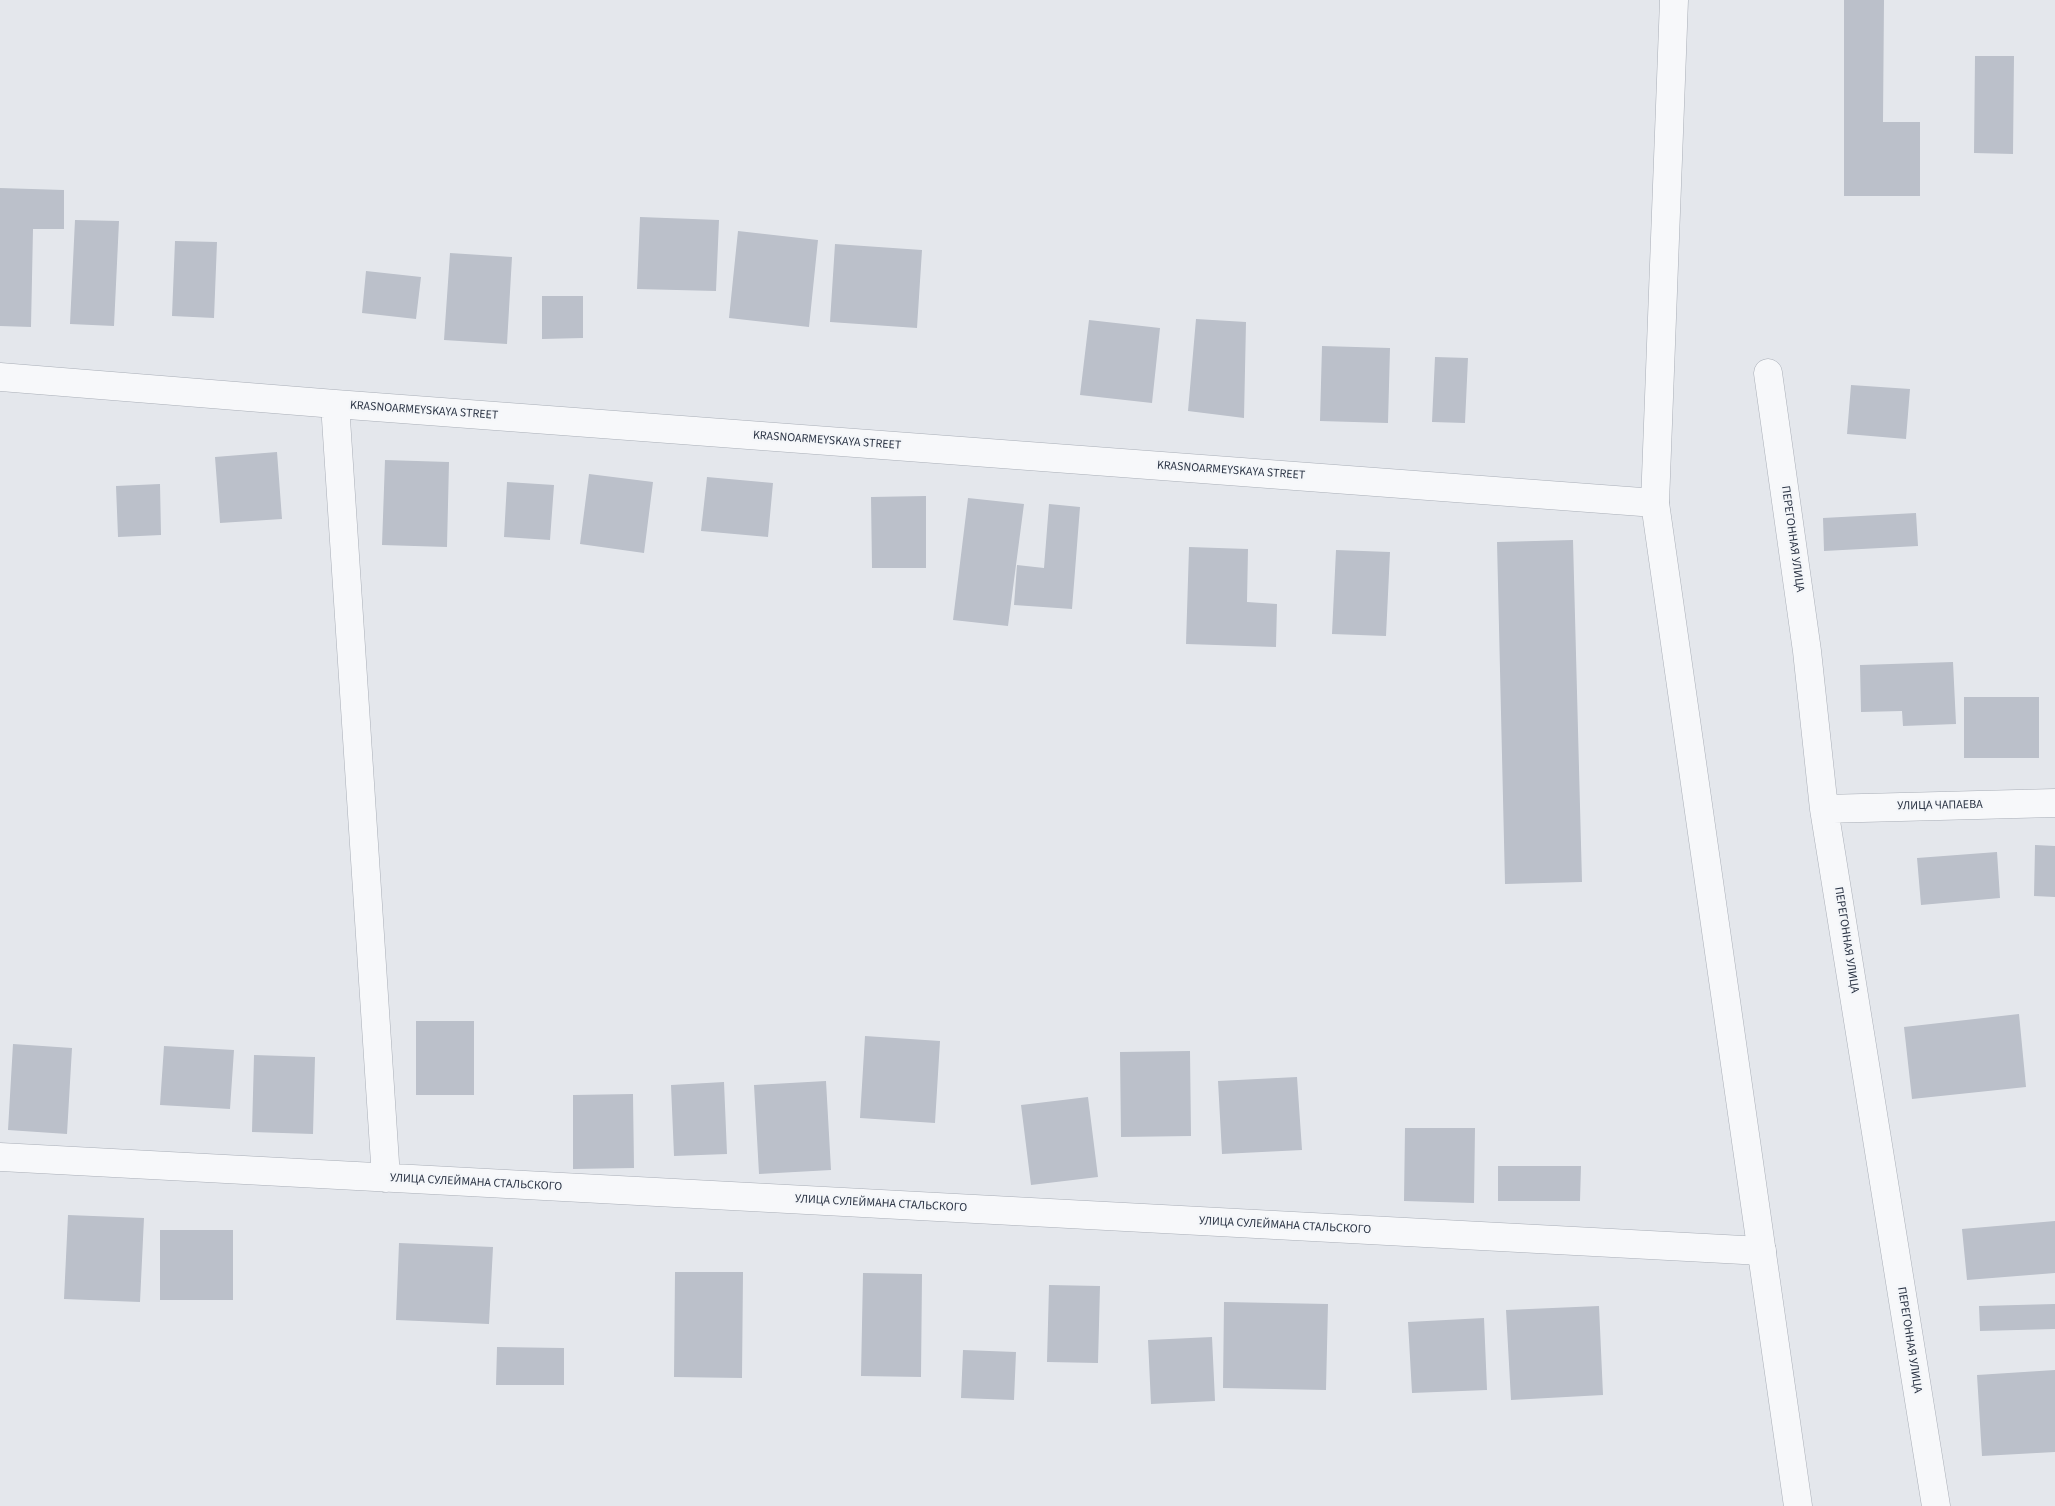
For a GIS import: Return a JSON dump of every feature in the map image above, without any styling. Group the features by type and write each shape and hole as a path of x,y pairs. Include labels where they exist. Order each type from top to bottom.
{"street":[{"path":"1674,0 1655,503 1798,1506"},
{"name":"ПЕРЕГОННАЯ УЛИЦА","path":"1768,373 1807,650 1824,809 1936,1506"},
{"name":"KRASNOARMEYSKAYA STREET","path":"0,377 1655,503"},
{"path":"335,404 386,1178"},
{"name":"УЛИЦА ЧАПАЕВА","path":"1824,809 2055,803"},
{"name":"УЛИЦА СУЛЕЙМАНА СТАЛЬСКОГО","path":"0,1157 1762,1251"}],"building":[{"path":"1844,0 1884,0 1883,122 1920,122 1920,196 1844,196"},
{"path":"1975,56 2014,56 2013,154 1974,153"},
{"path":"0,188 64,190 64,229 33,229 31,327 0,326"},
{"path":"640,217 719,220 716,291 637,289"},
{"path":"75,220 119,221 114,326 70,324"},
{"path":"738,231 818,240 809,327 729,318"},
{"path":"175,241 217,242 214,318 172,316"},
{"path":"835,244 922,250 917,328 830,322"},
{"path":"450,253 512,257 507,344 444,340"},
{"path":"366,271 421,277 416,319 362,313"},
{"path":"542,296 583,296 583,338 542,339"},
{"path":"1196,319 1246,322 1244,418 1188,411"},
{"path":"1089,320 1160,328 1152,403 1080,395"},
{"path":"1322,346 1390,348 1388,423 1320,421"},
{"path":"1435,357 1468,358 1465,423 1432,422"},
{"path":"1851,385 1910,389 1906,439 1847,434"},
{"path":"277,452 282,519 220,523 215,457"},
{"path":"385,460 449,462 447,547 382,545"},
{"path":"589,474 653,482 644,553 580,544"},
{"path":"707,477 773,483 768,537 701,531"},
{"path":"507,482 554,485 550,540 504,537"},
{"path":"160,484 161,535 118,537 116,486"},
{"path":"926,496 926,568 872,568 871,497"},
{"path":"968,498 1024,504 1008,626 953,620"},
{"path":"1049,504 1080,507 1072,609 1014,605 1017,565 1044,568"},
{"path":"1916,513 1918,546 1824,551 1823,518"},
{"path":"1573,540 1582,882 1505,884 1497,542"},
{"path":"1189,547 1248,549 1247,602 1277,604 1276,647 1186,644"},
{"path":"1336,550 1390,552 1386,636 1332,634"},
{"path":"1953,662 1956,724 1903,726 1902,711 1861,712 1860,665"},
{"path":"1964,697 2039,697 2039,758 1964,758"},
{"path":"2035,845 2055,846 2055,897 2034,896"},
{"path":"1997,852 2000,898 1921,905 1917,858"},
{"path":"2019,1014 2026,1087 1912,1099 1904,1027"},
{"path":"416,1021 474,1021 474,1095 416,1095"},
{"path":"865,1036 940,1041 935,1123 860,1118"},
{"path":"13,1044 72,1048 67,1134 8,1130"},
{"path":"164,1046 234,1050 230,1109 160,1105"},
{"path":"1190,1051 1191,1136 1121,1137 1120,1052"},
{"path":"254,1055 315,1057 313,1134 252,1132"},
{"path":"1297,1077 1302,1150 1222,1154 1218,1081"},
{"path":"826,1081 831,1170 759,1174 754,1085"},
{"path":"724,1082 727,1154 674,1156 671,1085"},
{"path":"633,1094 634,1168 573,1169 573,1095"},
{"path":"1088,1097 1098,1177 1031,1185 1021,1105"},
{"path":"1405,1128 1475,1128 1474,1203 1404,1201"},
{"path":"1498,1166 1581,1166 1580,1201 1498,1201"},
{"path":"68,1215 144,1218 140,1302 64,1299"},
{"path":"2055,1221 2055,1273 1967,1280 1962,1229"},
{"path":"160,1230 233,1230 233,1300 160,1300"},
{"path":"399,1243 493,1247 489,1324 396,1320"},
{"path":"675,1272 743,1272 742,1378 674,1377"},
{"path":"863,1273 922,1274 921,1377 861,1376"},
{"path":"1049,1285 1100,1286 1098,1363 1047,1362"},
{"path":"1224,1302 1328,1304 1326,1390 1223,1388"},
{"path":"2055,1304 2055,1329 1980,1331 1979,1306"},
{"path":"1599,1306 1603,1395 1511,1400 1506,1310"},
{"path":"1484,1318 1487,1390 1412,1393 1408,1322"},
{"path":"1212,1337 1215,1401 1151,1404 1148,1340"},
{"path":"497,1347 564,1348 564,1385 496,1385"},
{"path":"963,1350 1016,1352 1014,1400 961,1398"},
{"path":"2055,1370 2055,1452 1982,1456 1977,1375"}]}
